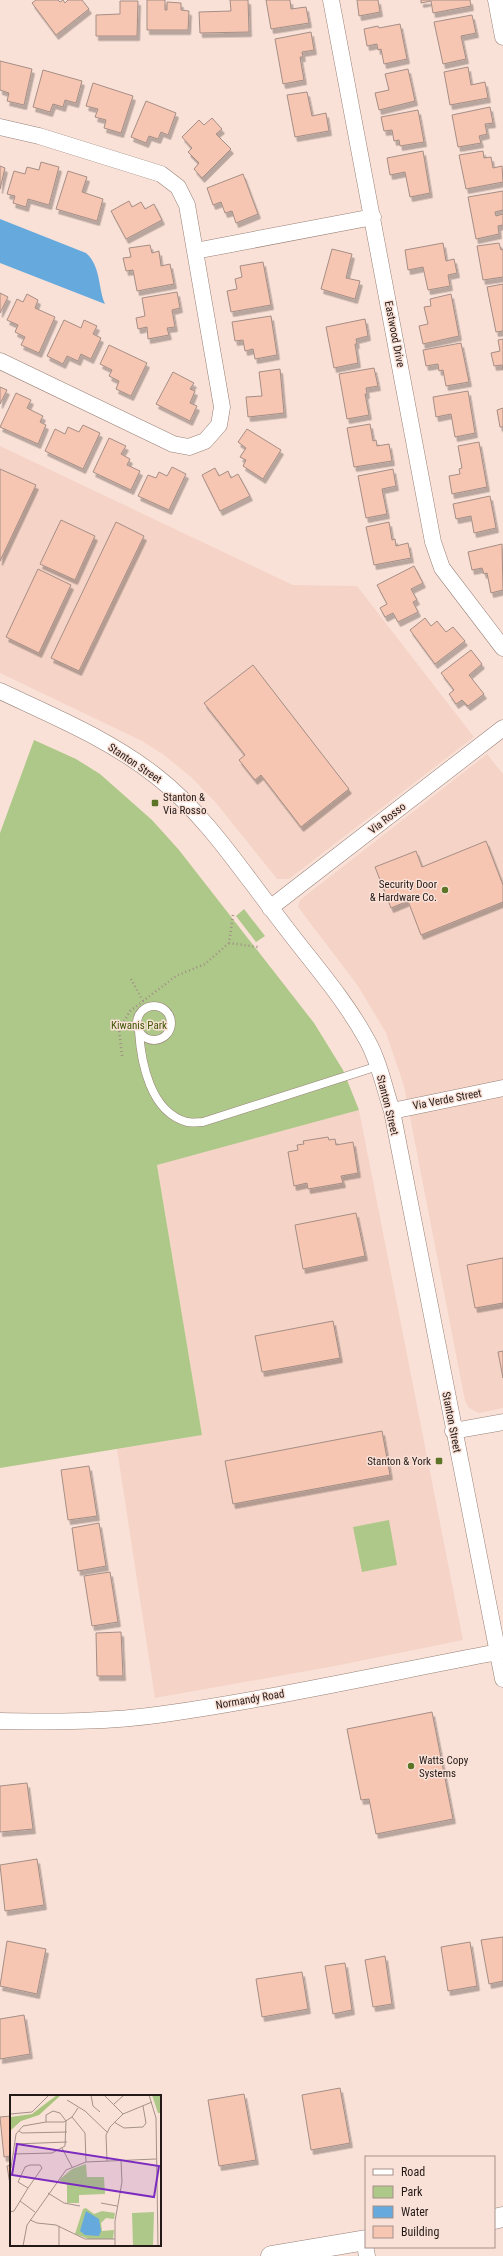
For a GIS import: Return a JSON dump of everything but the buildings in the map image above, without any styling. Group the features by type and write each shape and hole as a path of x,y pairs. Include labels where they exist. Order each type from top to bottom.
{"street":[{"name":"Eastwood Drive","path":"331,0 433,542 442,568 503,648"},
{"path":"496,0 503,37"},
{"path":"0,127 39,136 161,174 178,187 187,205 222,407 219,425 205,441 189,447 173,444 0,361"},
{"path":"195,251 373,217"},
{"name":"Stanton Street","path":"0,691 96,738 156,776 204,822 344,1005 367,1040 378,1066 392,1111 453,1431 503,1679"},
{"name":"Via Rosso","path":"270,908 503,728"},
{"name":"Via Verde Street","path":"392,1111 414,1104 503,1088"},
{"path":"453,1431 503,1422"},
{"name":"Normandy Road","path":"0,1721 102,1719 163,1714 279,1695 498,1652"},
{"path":"271,2256 365,2245"}],"lane":[{"path":"138,1031 147,1039 153,1040 164,1038 171,1028 170,1017 163,1008 158,1006 147,1007 139,1014 137,1026 141,1058 157,1099 173,1114 187,1122 203,1122 378,1066"}],"path":[{"path":"122,1056 119,1030 130,1011 176,976 205,964 229,943 233,915"},
{"path":"229,943 258,947"},
{"path":"131,979 143,1001"}],"shaded area":[{"path":"0,446 293,585 357,586 474,737 289,879 277,879 216,803 192,778 164,755 142,741 0,673"},
{"path":"487,754 503,774 503,1408 479,1413 469,1408 465,1401 404,1086 386,1033 358,986 298,907 300,900"},
{"path":"359,1110 463,1640 335,1666 155,1698 117,1449 202,1435 157,1164"}],"green space":[{"name":"Kiwanis Park","path":"34,740 76,759 100,774 152,820 179,850 314,1023 343,1070 359,1110 157,1165 202,1435 0,1468 0,833"},
{"path":"244,909 265,936 256,942 236,916"},
{"path":"389,1520 397,1565 362,1572 353,1527"}],"water":[{"path":"0,219 86,253 91,258 97,271 105,304 0,263"}],"place":[{"name":"Stanton & Via Rosso","path":"155,803"},
{"name":"Security Door & Hardware Co.","path":"445,890"},
{"name":"Stanton & York","path":"439,1461"},
{"name":"Watts Copy Systems","path":"411,1766"}]}
